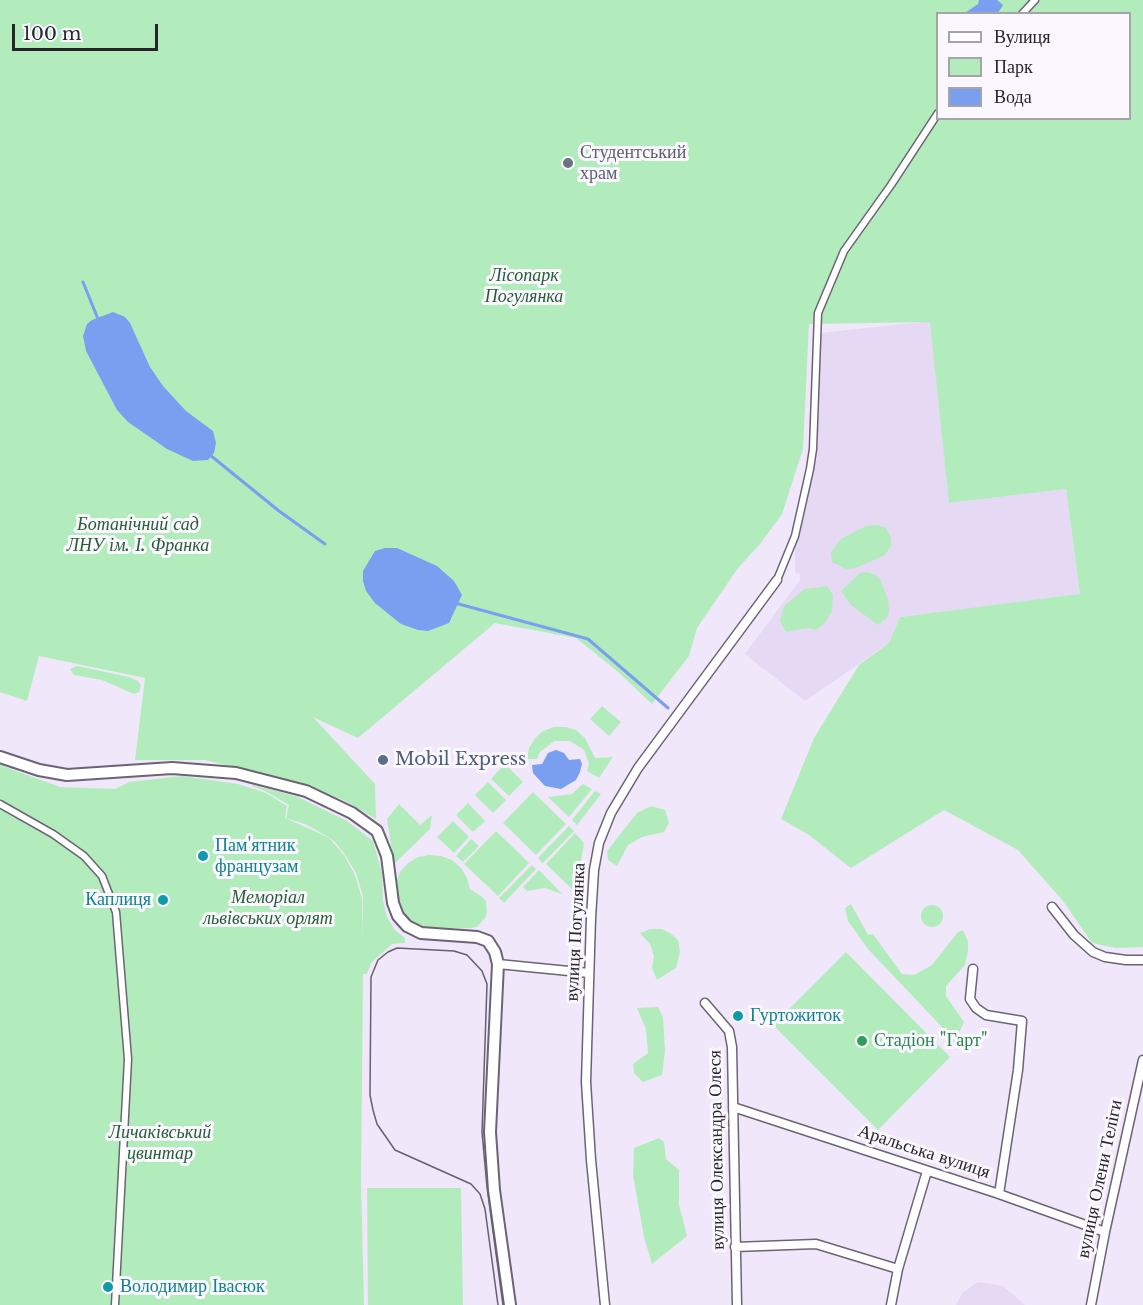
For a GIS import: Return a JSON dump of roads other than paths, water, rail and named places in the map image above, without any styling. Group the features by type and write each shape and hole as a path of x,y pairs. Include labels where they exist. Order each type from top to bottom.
{"street":[{"path":"1024,12 1035,0"},
{"path":"777,580 795,536 810,469 813,449 818,313 844,251 936,116"},
{"name":"вулиця Погулянка","path":"605,1305 586,1082 594,870 599,843 611,813 645,758 777,580"},
{"path":"0,757 39,770 67,774 172,768 236,773 306,791 352,813 372,825 377,831 382,838 387,856 393,903 398,916 407,926 421,933 477,937 488,941 495,952 498,964 490,1132 494,1190 510,1305"},
{"path":"0,804 53,834 84,856 102,876 116,912 128,1059 115,1305"},
{"path":"1052,908 1074,935 1093,952 1116,959 1143,960"},
{"path":"498,964 589,973"},
{"path":"973,969 970,999 976,1008 986,1015 1022,1022 1018,1070 999,1194"},
{"name":"вулиця Олександра Олеся","path":"705,1003 729,1030 732,1047 737,1305"},
{"name":"вулиця Олени Теліги","path":"1091,1305 1143,1059"},
{"name":"Аральська вулиця","path":"733,1107 999,1194 1105,1232"},
{"path":"891,1305 898,1269 927,1171"},
{"path":"735,1247 816,1244 898,1269"}],"water":[{"path":"979,0 997,0 1003,5 999,12 966,12 978,4"},
{"path":"113,312 125,317 130,323 150,367 163,386 186,411 213,431 216,443 214,453 208,460 193,461 167,449 128,422 117,410 86,351 83,336 87,324 92,320"},
{"path":"397,548 437,566 454,581 462,595 449,623 428,631 418,630 401,624 375,603 366,591 363,571 375,551"},
{"path":"556,750 564,753 569,760 580,759 582,764 576,780 561,789 545,786 533,773 532,765 542,764 548,753"}],"waterway":[{"path":"83,282 98,319"},
{"path":"210,455 279,511 325,544"},
{"path":"455,603 588,639 668,708"}],"tram line":[{"path":"498,1305 485,1209 480,1194 471,1184 395,1150 377,1124 373,1110 370,1095 371,977 378,960 397,948 454,951 467,955 482,971 487,984 482,1132 503,1305"}],"place":[{"name":"Студентський храм","path":"568,163"},
{"name":"Mobil Express","path":"383,760"},
{"name":"Пам'ятник французам","path":"203,856"},
{"name":"Каплиця","path":"163,900"},
{"name":"Гуртожиток","path":"738,1016"},
{"name":"Стадіон \"Гарт\"","path":"862,1041"},
{"name":"Володимир Івасюк","path":"108,1287"}],"park label":[{"name":"Лісопарк Погулянка","path":"524,286"},
{"name":"Ботанічний сад ЛНУ ім. І. Франка","path":"138,535"},
{"name":"Меморіал львівських орлят","path":"268,908"},
{"name":"Личаківський цвинтар","path":"160,1143"}]}
